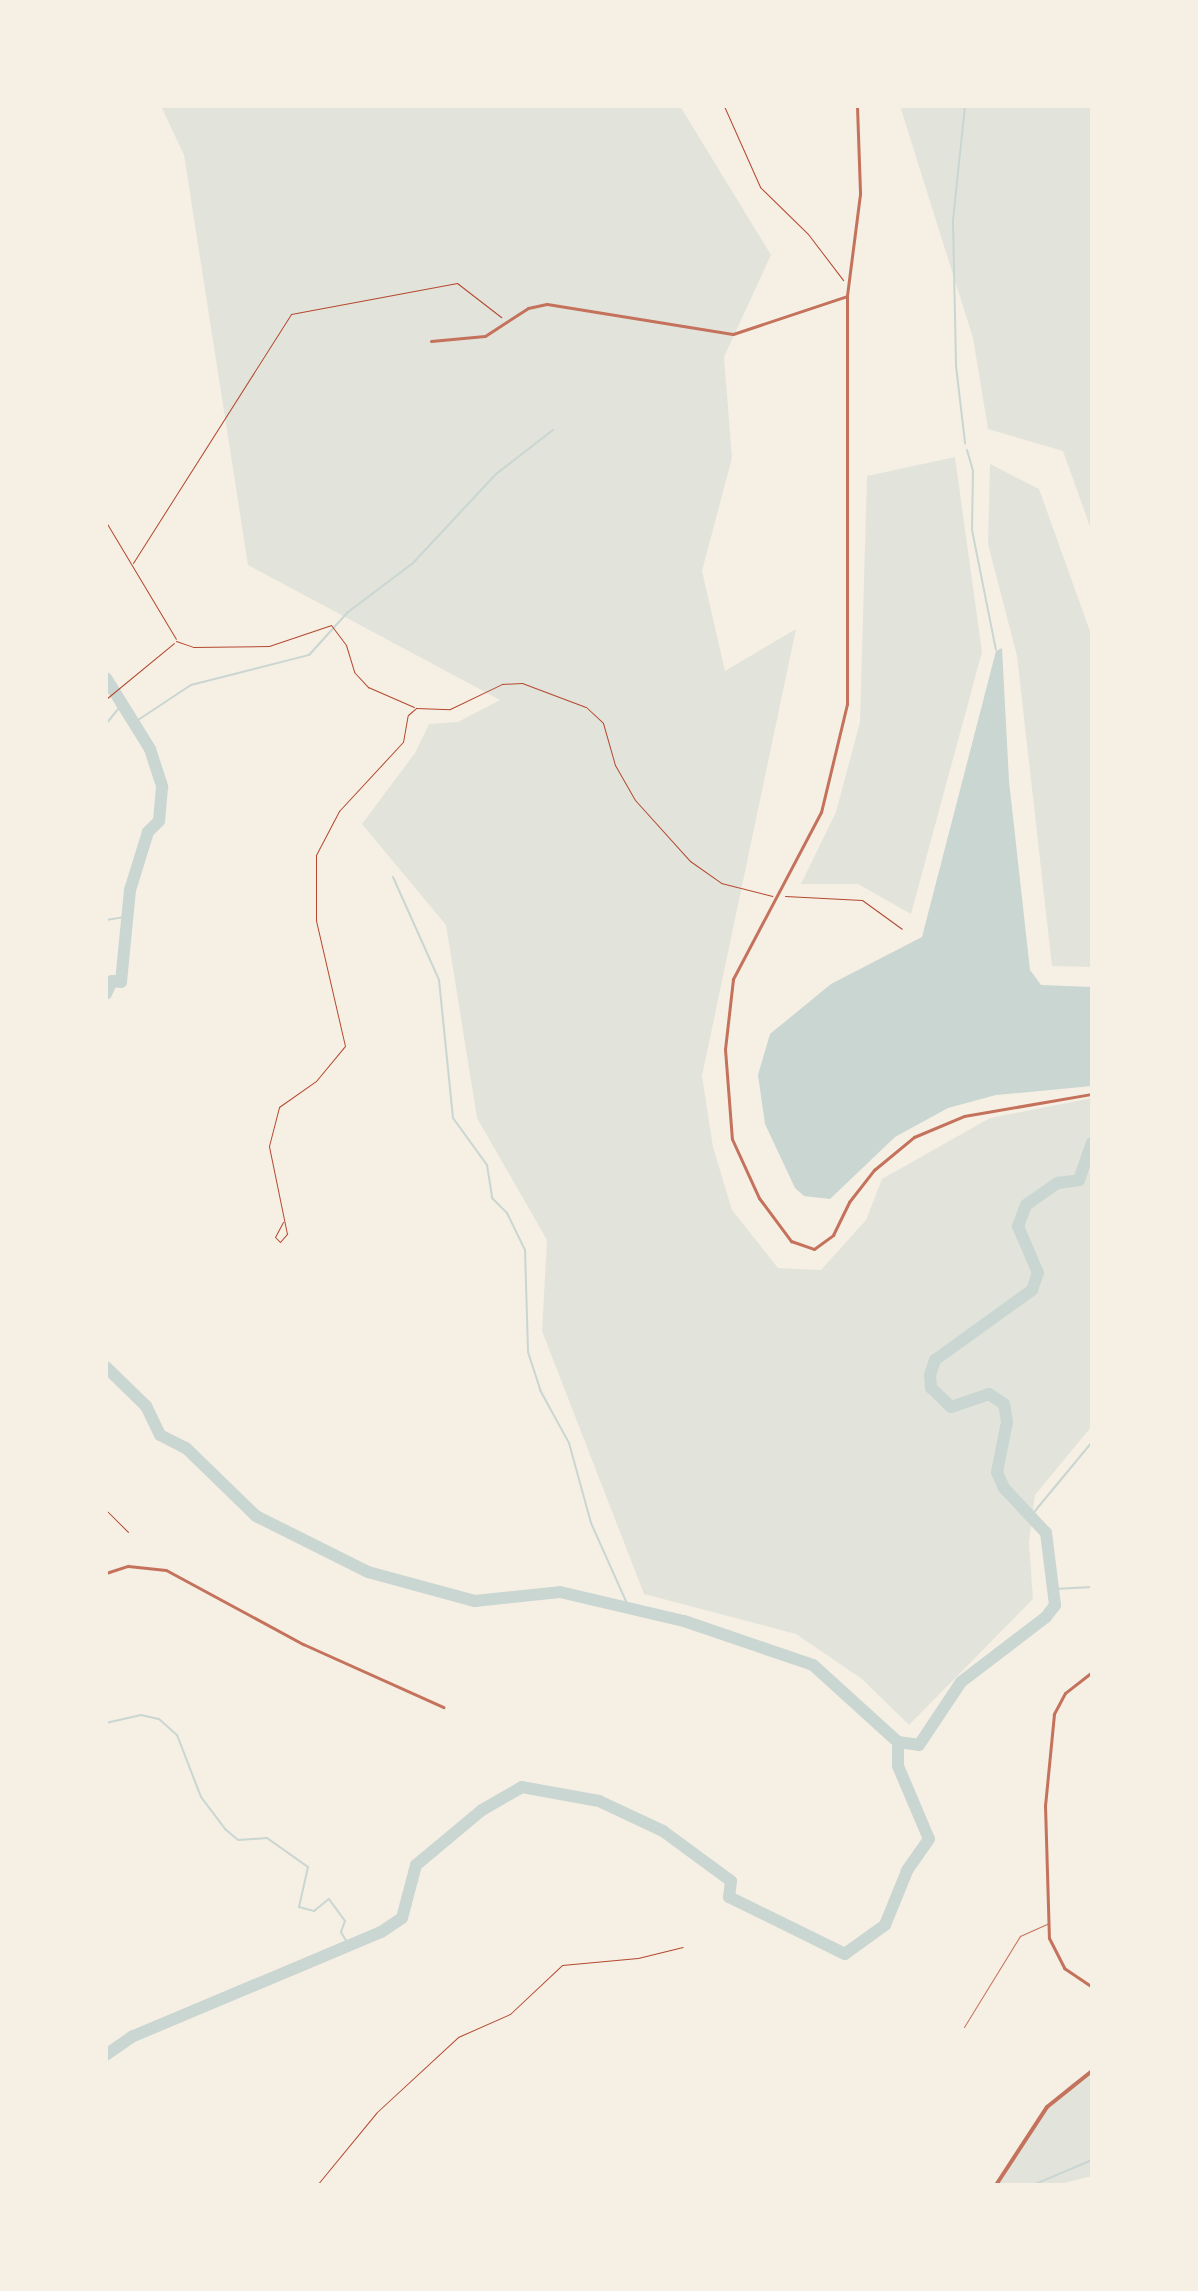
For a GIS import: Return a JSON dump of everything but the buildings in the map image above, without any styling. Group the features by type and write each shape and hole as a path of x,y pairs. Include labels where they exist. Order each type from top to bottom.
{"street":[{"path":"857,106 860,194 847,296 847,704 825,803 733,979 725,1049 727,1116 748,1181 799,1247 814,1249 827,1243 857,1189 914,1137 964,1116 1092,1094"},
{"path":"431,341 481,337 538,305 555,305 733,334 847,296"},
{"path":"106,1573 115,1568 166,1570 303,1644 443,1707"},
{"path":"1092,1672 1065,1693 1050,1727 1045,1773 1047,1924 1058,1960 1090,1986 1092,1979"},
{"path":"996,2185 1047,2107 1092,2071"}],"lane":[{"path":"964,2027 1020,1936 1047,1924"}],"path":[{"path":"724,106 760,187 808,234 824,262 848,284"},
{"path":"133,563 291,314 452,283 466,286 495,314 509,319"},
{"path":"106,522 133,563 176,641 193,647 269,646 331,625 345,641 354,672 368,687 416,708 450,709 502,684 522,683 586,707 603,723 615,765 635,800 690,861 721,883 777,897 862,900 902,929"},
{"path":"106,699 176,641"},
{"path":"283,1222 275,1237 280,1242 287,1237 269,1146 279,1107 316,1081 345,1046 316,920 313,869 328,826 403,742 408,715 416,708"},
{"path":"106,1510 128,1532"},
{"path":"317,2185 377,2112 458,2037 510,2014 562,1965 638,1958 683,1947"}],"shaded area":[{"path":"161,106 680,106 771,255 724,357 732,458 702,571 725,671 796,629 702,1076 713,1147 732,1210 778,1268 821,1270 866,1220 882,1179 990,1118 1092,1098 1092,1426 1035,1495 1029,1542 1033,1599 909,1725 862,1679 796,1634 644,1594 542,1331 547,1240 477,1118 446,925 362,824 415,753 429,724 458,722 500,700 248,565 184,155"},
{"path":"900,106 1092,106 1092,532 1063,451 988,429 973,338"},
{"path":"955,457 982,652 911,914 858,884 801,884 836,812 860,722 867,476"},
{"path":"990,464 1039,489 1092,637 1092,967 1052,966 1017,656 988,544"},
{"path":"1002,648 1009,781 1030,970 1041,985 1092,987 1092,1086 996,1095 948,1108 895,1137 830,1199 804,1196 795,1188 765,1124 758,1075 770,1034 831,984 922,937 996,651"},
{"path":"1092,2072 1092,2176 1056,2185 996,2185 1046,2109 1071,2084"}],"waterway":[{"path":"965,106 953,221 956,366 965,443"},
{"path":"135,722 191,685 309,655 348,612 413,563 496,474 553,430"},
{"path":"967,450 973,471 972,530 996,650"},
{"path":"106,678 150,749 162,787 159,821 148,832 130,890 121,982 112,981 106,994"},
{"path":"106,724 124,702"},
{"path":"393,877 439,980 453,1118 487,1165 492,1198 507,1213 525,1250 528,1352 540,1390 569,1443 591,1523 629,1608"},
{"path":"106,920 126,917"},
{"path":"898,1742 919,1745 961,1682 1046,1617 1055,1605 1046,1533 1004,1488 997,1472 1007,1422 1004,1404 989,1394 951,1407 931,1388 930,1375 935,1360 1032,1290 1038,1273 1018,1226 1026,1205 1058,1183 1079,1180 1092,1143"},
{"path":"106,1367 146,1406 160,1435 186,1448 256,1516 368,1572 475,1601 560,1592 684,1621 813,1665 898,1742 898,1766 929,1839 907,1871 885,1925 845,1954 729,1897 731,1881 663,1831 599,1801 522,1787 482,1810 416,1865 402,1918 381,1932 133,2036 106,2055"},
{"path":"1030,1517 1092,1442"},
{"path":"1055,1589 1092,1587"},
{"path":"106,1723 141,1715 159,1719 177,1735 201,1797 225,1829 238,1840 267,1838 308,1867 299,1907 314,1911 329,1899 345,1921 341,1932 348,1944"},
{"path":"1033,2185 1092,2160"}]}
